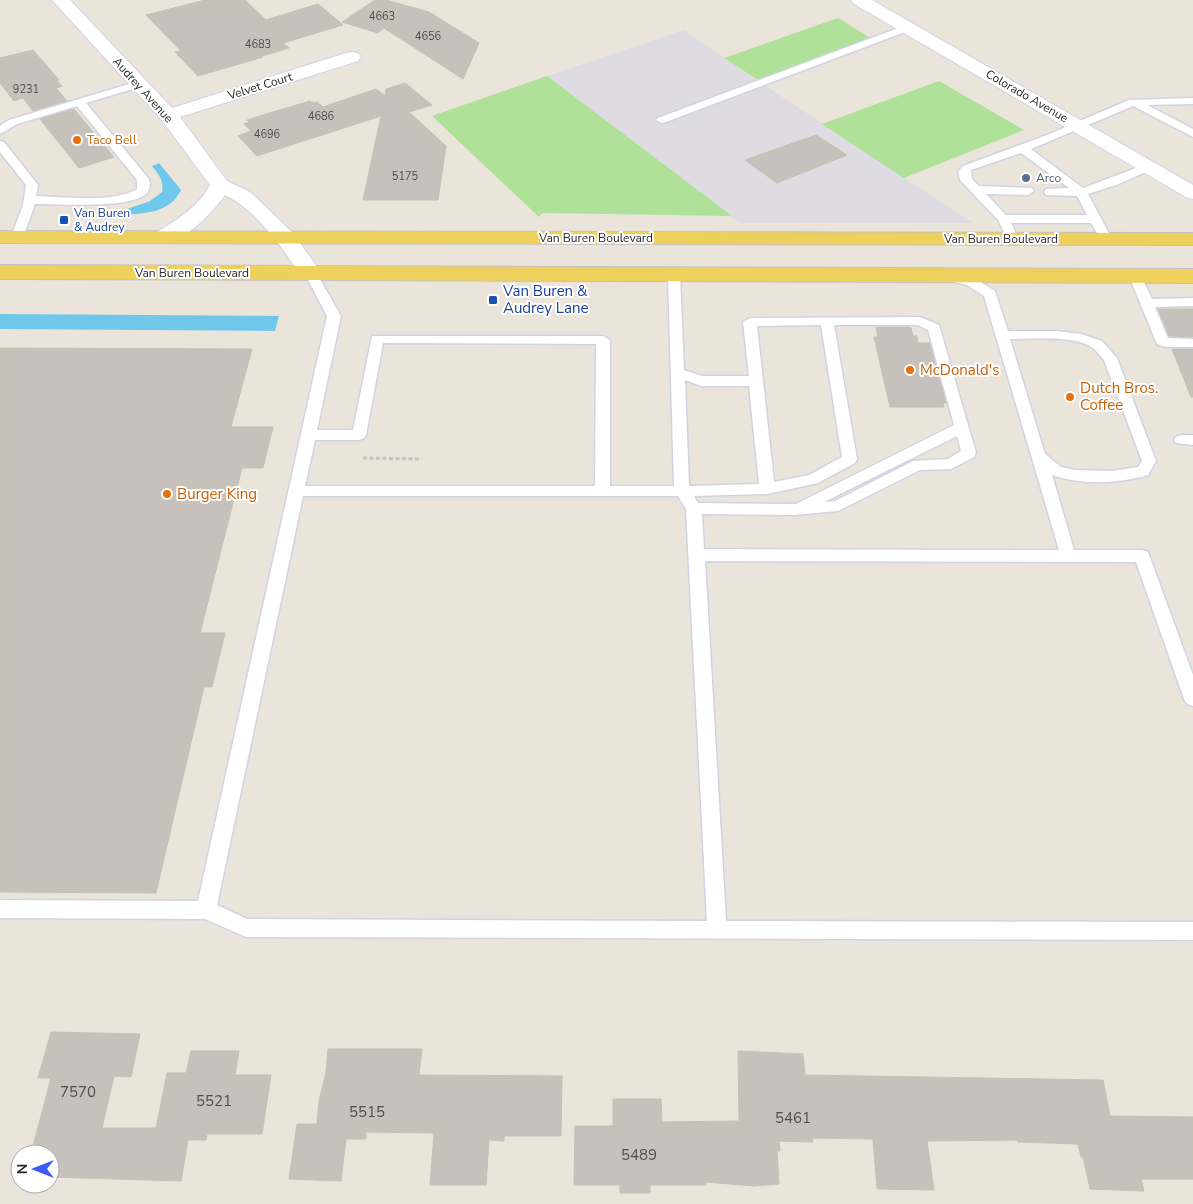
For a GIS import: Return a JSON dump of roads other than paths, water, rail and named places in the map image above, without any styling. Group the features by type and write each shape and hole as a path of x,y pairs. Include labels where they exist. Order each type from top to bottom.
{"main road":[{"name":"Van Buren Boulevard","path":"9,237 1193,239"},
{"path":"674,275 701,261 734,257 956,257 1018,239"},
{"name":"Van Buren Boulevard","path":"0,272 1193,276"}],"street":[{"name":"Audrey Avenue","path":"60,0 168,115 220,186"},
{"name":"Colorado Avenue","path":"860,0 1193,193"},
{"name":"Velvet Court","path":"168,115 352,57"},
{"path":"161,238 206,209 220,186 243,196 286,237 311,274"}],"lane":[{"path":"662,120 909,27"},
{"path":"0,131 13,122 139,84"},
{"path":"1018,239 1003,219 966,180 964,172 967,168 1024,149 1079,127 1133,102 1193,101"},
{"path":"31,200 115,200 129,198 142,191 144,186 143,180 79,102"},
{"path":"1133,102 1193,134"},
{"path":"0,144 32,185 31,200 9,237"},
{"path":"1024,149 1088,205 1106,239"},
{"path":"1003,219 1088,205 1115,181 1148,167"},
{"path":"976,190 1031,200 989,204"},
{"path":"1088,205 1054,200 1088,205"},
{"path":"206,910 334,316 311,274"},
{"path":"674,275 682,491 694,508 717,929"},
{"path":"945,276 971,282 990,294 1068,555"},
{"path":"990,294 994,287 1015,276"},
{"path":"1134,276 1162,341 1166,343 1193,343"},
{"path":"1147,303 1193,302"},
{"path":"296,491 682,491 767,489 814,479 850,459 827,321"},
{"path":"694,508 795,510 838,506 918,465 951,464 969,453 934,328 920,321 750,322 767,489"},
{"path":"1002,335 1057,335 1081,338 1097,344 1110,358 1149,461 1143,471 1128,476 1079,476 1056,471 1038,456"},
{"path":"308,435 360,435 376,339 603,340 602,491"},
{"path":"678,374 701,381 756,381"},
{"path":"795,510 963,427"},
{"path":"696,555 1142,556 1193,699"},
{"path":"0,909 206,910 246,928 1193,931"}],"water":[{"path":"159,163 181,190 176,198 171,203 156,210 123,215 127,209 150,201 162,192 162,181 152,166"},
{"path":"0,314 279,316 275,331 0,329"}],"place":[{"name":"Taco Bell","path":"77,140"},
{"name":"Arco","path":"1026,178"},
{"name":"Van Buren & Audrey","path":"64,220"},
{"name":"Van Buren & Audrey Lane","path":"493,300"},
{"name":"McDonald's","path":"910,370"},
{"name":"Dutch Bros. Coffee","path":"1070,397"},
{"name":"Burger King","path":"167,494"}]}
